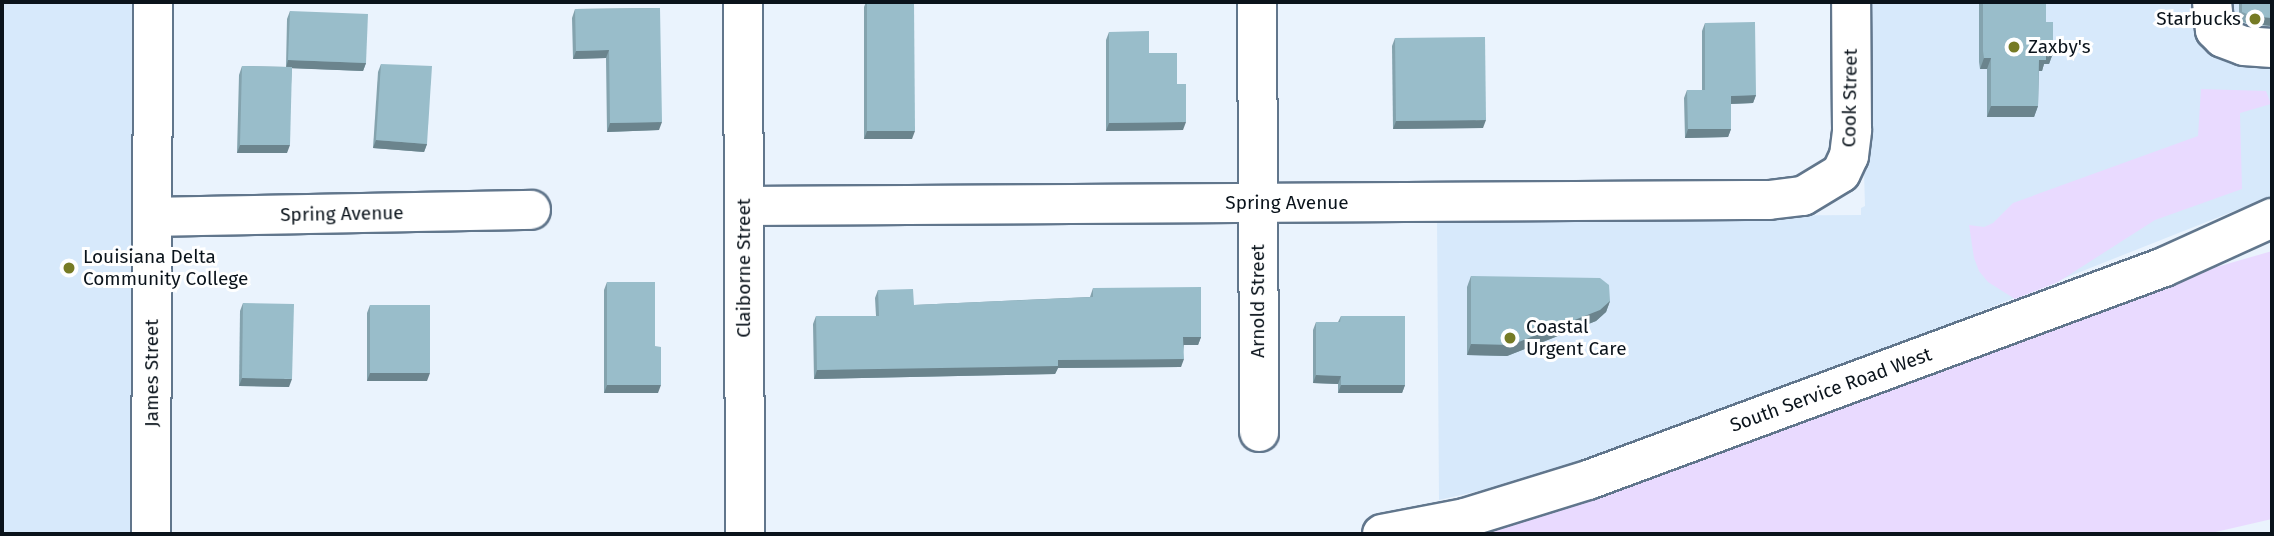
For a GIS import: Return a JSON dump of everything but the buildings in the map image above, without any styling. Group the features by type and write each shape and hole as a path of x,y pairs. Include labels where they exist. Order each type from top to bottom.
{"street":[{"name":"James Street","path":"151,534 153,2"},
{"name":"Claiborne Street","path":"743,2 745,534"},
{"name":"Arnold Street","path":"1257,2 1259,432"},
{"name":"Cook Street","path":"1826,185 1841,173 1849,156 1852,130 1850,2"},
{"path":"2212,2 2216,30 2223,38 2244,46 2272,48"},
{"name":"Spring Avenue","path":"744,206 1769,200 1803,196 1826,185"},
{"name":"Spring Avenue","path":"153,217 531,210"},
{"name":"South Service Road West","path":"1381,534 1465,518 1588,480 2164,267 2272,218"}],"shaded area":[{"name":"Louisiana Delta Community College","path":"2,2 137,2 137,534 2,534"},
{"path":"1859,2 2272,2 2272,196 1709,419 1549,475 1439,500 1437,217 1861,215 1861,208 1865,206"},
{"path":"2201,89 2266,91 2271,104 2240,113 2242,189 2155,220 2058,282 2015,299 1988,282 1979,271 1974,258 1969,225 1984,227 1993,223 2013,203 2198,136"},
{"path":"2272,251 2272,519 2207,534 1469,534 1649,478 2099,301"}],"place":[{"name":"Starbucks","path":"2255,19"},
{"name":"Zaxby's","path":"2014,47"},
{"name":"Louisiana Delta Community College","path":"69,268"},
{"name":"Coastal Urgent Care","path":"1510,338"}]}
